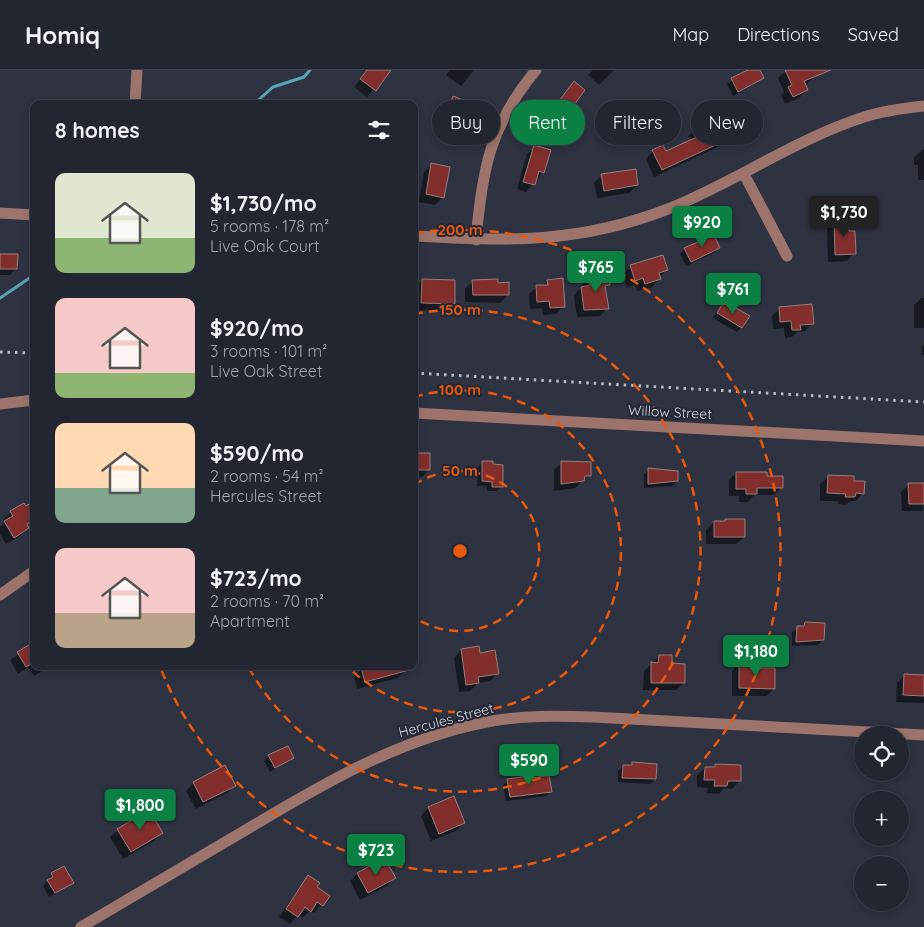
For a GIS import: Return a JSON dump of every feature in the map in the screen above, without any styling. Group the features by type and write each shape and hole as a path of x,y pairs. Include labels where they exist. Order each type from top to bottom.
{"street":[{"path":"135,100 138,70"},
{"path":"476,240 480,194 487,158 505,113 536,70"},
{"path":"418,236 476,240 533,240 577,236 618,226 668,208 744,174 813,138 865,117 924,106"},
{"path":"744,174 787,256"},
{"path":"0,213 30,215"},
{"path":"0,404 30,400"},
{"name":"Willow Street","path":"418,413 924,441"},
{"path":"0,595 30,574"},
{"name":"Hercules Street","path":"81,927 312,790 361,764 414,742 488,722 542,716 593,717 924,735"}],"building":[{"path":"367,70 391,70 376,91 360,79"},
{"path":"748,70 760,70 764,78 738,92 731,78"},
{"path":"785,70 831,70 804,81 808,90 793,97 788,87 792,85"},
{"path":"574,81 585,90 578,100 560,100"},
{"path":"453,96 463,100 451,100"},
{"path":"691,140 691,145 716,145 662,170 652,150 663,145 666,151"},
{"path":"534,145 551,150 544,173 539,171 535,185 523,182"},
{"path":"431,163 450,167 444,198 426,194"},
{"path":"636,169 638,185 604,191 601,174"},
{"path":"848,218 849,231 855,231 856,254 835,255 834,219"},
{"path":"714,235 720,248 691,262 684,248"},
{"path":"0,254 18,254 17,269 0,269"},
{"path":"663,255 668,270 659,273 661,279 645,284 643,278 635,281 630,265"},
{"path":"608,272 610,285 605,286 609,309 584,310 581,287 590,285 588,276"},
{"path":"563,278 565,307 550,308 549,301 537,302 536,285 548,285 547,280"},
{"path":"422,279 455,280 455,304 421,303"},
{"path":"498,279 498,283 509,282 509,295 473,295 472,280"},
{"path":"724,301 750,316 742,328 717,313"},
{"path":"812,304 814,324 800,325 801,330 792,330 791,321 780,322 779,307"},
{"path":"418,453 430,453 430,470 418,470"},
{"path":"482,461 493,461 493,464 503,465 503,487 492,487 492,482 482,481"},
{"path":"561,461 591,462 591,476 585,476 584,481 561,484"},
{"path":"648,468 678,471 678,481 648,484"},
{"path":"736,472 767,472 767,476 783,476 783,488 757,488 757,494 746,494 746,489 736,489"},
{"path":"828,475 854,476 854,481 865,481 864,494 856,493 855,497 845,497 846,494 827,493"},
{"path":"908,483 924,483 924,504 909,504"},
{"path":"24,503 26,506 30,504 30,522 27,524 29,528 14,538 4,521 13,516 10,511"},
{"path":"725,519 745,519 745,537 714,537 714,521 725,521"},
{"path":"805,622 825,623 824,640 796,642 797,626 804,626"},
{"path":"30,644 30,664 26,667 17,652"},
{"path":"479,646 480,653 495,650 499,674 478,677 479,683 466,685 461,649"},
{"path":"659,655 672,655 672,663 685,664 685,683 651,683 651,662 658,663"},
{"path":"739,662 753,663 753,668 775,668 775,689 739,688"},
{"path":"362,670 409,670 365,682"},
{"path":"904,674 924,675 924,696 903,695"},
{"path":"288,746 294,758 275,768 268,755"},
{"path":"632,762 657,764 656,779 622,778 623,765 632,765"},
{"path":"715,764 741,765 741,781 728,781 727,786 714,786 715,780 704,780 705,767 715,767"},
{"path":"225,765 236,786 203,802 193,782"},
{"path":"549,775 552,792 510,797 507,779 528,776 528,779"},
{"path":"454,796 465,823 439,834 428,807"},
{"path":"149,810 163,833 131,852 117,829"},
{"path":"384,858 396,878 368,893 357,873"},
{"path":"64,866 74,883 55,893 47,880 53,877 51,873"},
{"path":"308,875 320,883 317,887 330,896 323,906 317,902 311,912 305,907 298,917 286,909"}],"waterway":[{"path":"258,100 273,87 304,77 310,70"},
{"path":"0,298 30,278"}],"railway":[{"path":"0,352 30,353"},
{"path":"418,373 924,402"}]}
